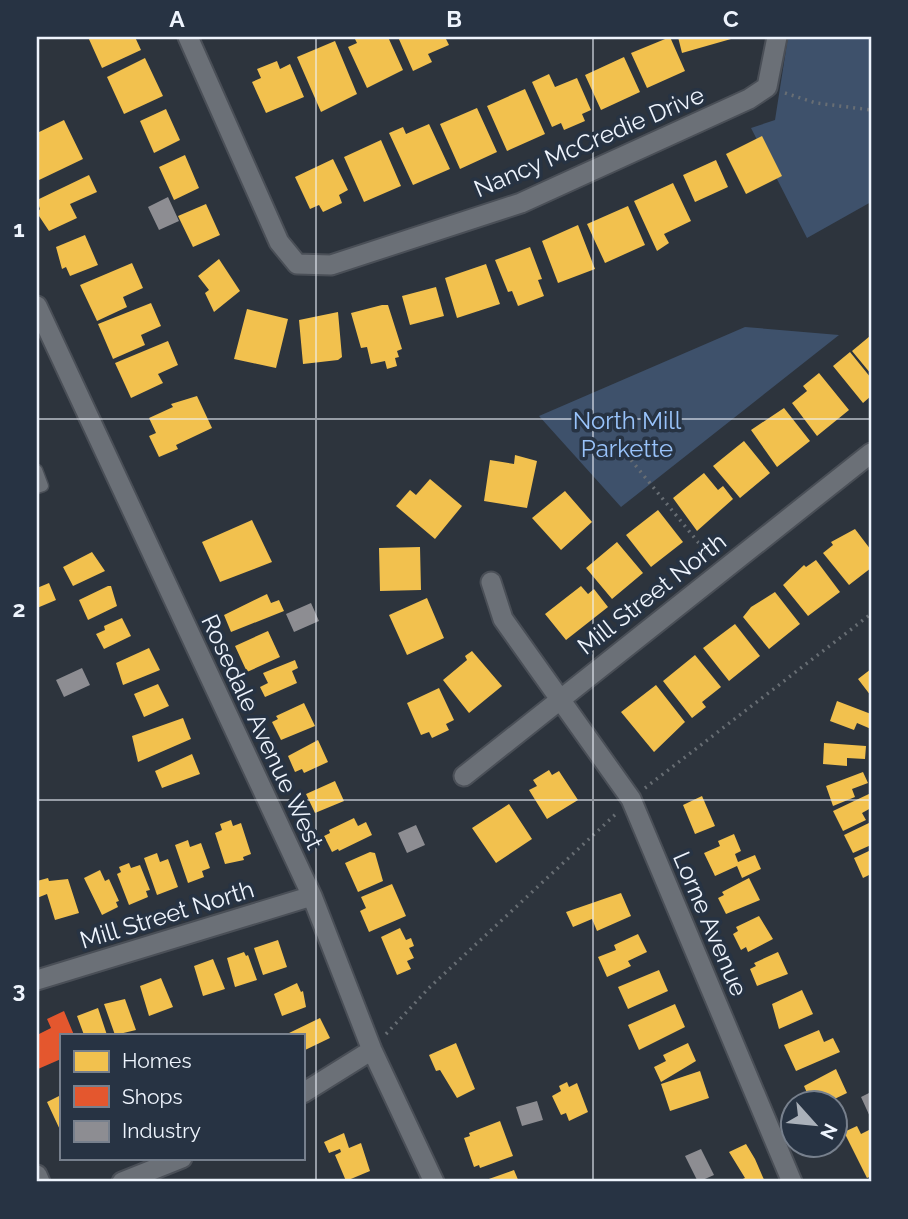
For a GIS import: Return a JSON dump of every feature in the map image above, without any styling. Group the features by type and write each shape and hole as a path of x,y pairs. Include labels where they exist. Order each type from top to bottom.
{"street":[{"path":"766,87 777,37"},
{"name":"Nancy McCredie Drive","path":"195,38 279,242 297,264 331,265 521,203 749,99 766,87"},
{"name":"Rosedale Avenue West","path":"37,306 312,896 372,1050 434,1182"},
{"name":"Mill Street North","path":"464,776 871,453"},
{"name":"Lorne Avenue","path":"491,582 503,619 631,799 792,1182"},
{"name":"Mill Street North","path":"37,980 312,896"},
{"path":"304,1092 372,1050"},
{"path":"122,1182 177,1160"},
{"path":"37,1175 40,1182"}],"lane":[{"path":"37,470 43,486 37,488"}],"path":[{"path":"766,87 816,103 871,110"},
{"path":"631,460 721,570"},
{"path":"640,792 871,614"},
{"path":"372,1050 430,987 619,810"}],"green space":[{"path":"788,37 871,37 871,202 807,238 751,128 775,120"},
{"name":"North Mill Parkette","path":"745,327 839,335 621,507 539,416"}],"building: Homes":[{"path":"88,37 135,37 141,50 102,68"},
{"path":"354,37 388,37 403,70 367,88 348,47 357,43"},
{"path":"398,37 445,37 449,45 428,54 432,62 413,71"},
{"path":"670,37 685,71 647,88 631,53"},
{"path":"678,37 730,37 731,39 682,53"},
{"path":"335,41 357,94 321,112 297,57"},
{"path":"624,57 640,92 601,110 585,75"},
{"path":"145,58 163,96 124,114 107,77"},
{"path":"277,61 280,69 290,64 304,97 266,113 252,82 261,78 257,69"},
{"path":"549,74 555,87 577,78 591,110 582,114 585,121 564,130 561,123 552,127 532,82"},
{"path":"525,89 545,134 507,151 487,106"},
{"path":"477,108 497,152 460,169 440,124"},
{"path":"166,109 180,140 154,153 140,121"},
{"path":"64,120 83,159 37,181 37,133"},
{"path":"429,124 450,169 413,185 389,133 403,127 406,134"},
{"path":"762,136 782,176 746,194 726,154"},
{"path":"381,140 401,186 364,202 344,157"},
{"path":"185,155 199,188 174,200 159,167"},
{"path":"333,159 348,190 339,195 342,203 323,212 319,205 310,209 295,177"},
{"path":"716,160 728,187 695,202 683,175"},
{"path":"89,175 97,192 70,204 77,218 49,231 37,213 40,209 37,200"},
{"path":"673,183 691,221 664,234 669,243 657,251 634,201"},
{"path":"206,204 220,235 193,247 178,216"},
{"path":"628,206 645,245 605,263 587,224"},
{"path":"578,225 595,269 558,283 542,241"},
{"path":"85,235 98,265 70,276 66,267 62,269 56,247"},
{"path":"530,247 542,279 538,280 544,296 518,306 512,291 508,292 495,260"},
{"path":"219,259 240,291 214,312 205,293 209,290 198,276"},
{"path":"132,263 143,288 123,297 127,307 97,321 80,285"},
{"path":"486,264 500,304 457,318 445,278"},
{"path":"436,287 444,316 410,325 402,296"},
{"path":"151,303 161,326 141,335 145,345 113,359 98,324"},
{"path":"388,305 402,349 397,351 397,366 387,369 385,361 371,364 367,347 361,348 351,313"},
{"path":"247,309 288,319 276,368 234,359"},
{"path":"338,312 342,357 338,360 303,364 299,320"},
{"path":"870,336 871,338 871,374 852,351"},
{"path":"168,341 178,365 158,374 163,383 131,398 115,363"},
{"path":"850,352 871,378 871,396 863,403 833,366"},
{"path":"819,373 849,410 817,436 792,403 807,391 803,386"},
{"path":"197,396 212,428 176,445 178,449 159,457 149,436 156,433 149,418 173,407 171,404"},
{"path":"784,408 810,441 777,467 751,430"},
{"path":"744,441 770,473 740,498 713,466"},
{"path":"515,455 537,461 527,508 484,501 490,460 514,464"},
{"path":"704,473 718,490 723,486 733,499 697,531 673,498"},
{"path":"430,479 462,506 435,539 396,506 410,490 416,495"},
{"path":"565,491 592,522 561,550 532,518"},
{"path":"658,510 683,542 651,567 626,535"},
{"path":"252,520 272,562 220,582 202,542"},
{"path":"855,529 871,550 871,568 849,585 823,553 833,545 831,542"},
{"path":"617,542 643,573 612,599 586,568"},
{"path":"420,547 421,590 380,591 379,548"},
{"path":"92,552 105,571 73,586 63,567"},
{"path":"816,560 840,592 808,616 783,585 804,565 806,567"},
{"path":"49,583 56,600 37,608 37,588"},
{"path":"111,586 117,606 88,620 79,600"},
{"path":"581,586 588,594 594,589 608,607 566,640 545,614"},
{"path":"775,592 800,624 769,649 743,617 751,607"},
{"path":"267,594 271,603 279,600 284,611 231,632 224,615"},
{"path":"427,598 444,638 407,655 389,615"},
{"path":"122,618 131,636 104,649 96,634 105,630 104,626"},
{"path":"735,624 760,656 729,681 703,648"},
{"path":"268,631 280,657 247,672 235,646"},
{"path":"149,648 160,670 123,685 116,663"},
{"path":"472,651 502,686 469,713 443,680 467,660 465,656"},
{"path":"695,655 721,687 702,702 706,707 692,718 663,681"},
{"path":"295,660 298,668 292,671 297,683 265,697 260,687 268,683 263,673"},
{"path":"871,669 871,696 858,679"},
{"path":"158,684 169,706 144,717 134,694"},
{"path":"656,685 685,722 654,752 621,712"},
{"path":"439,688 454,720 446,724 449,730 432,738 429,732 421,735 407,703"},
{"path":"837,701 871,714 871,729 857,723 854,730 830,721"},
{"path":"304,703 315,726 281,740 272,722 278,719 276,716"},
{"path":"183,718 191,739 138,762 132,736"},
{"path":"318,740 328,762 304,773 302,769 295,772 288,756"},
{"path":"824,743 866,746 865,759 847,758 847,766 823,764"},
{"path":"192,754 200,774 162,788 155,771"},
{"path":"549,770 552,775 559,771 578,800 547,819 529,790 537,786 533,780"},
{"path":"863,772 868,783 852,789 855,797 833,806 826,786"},
{"path":"335,781 344,801 315,813 306,794"},
{"path":"871,793 871,808 862,813 866,820 843,831 833,811"},
{"path":"702,796 715,826 695,834 683,805"},
{"path":"509,804 532,839 496,863 472,828"},
{"path":"354,818 358,826 366,822 372,835 332,852 324,836 330,833 329,830"},
{"path":"231,820 233,826 241,823 251,854 243,857 244,860 225,864 215,833 222,830 220,824"},
{"path":"871,822 871,845 853,853 844,835"},
{"path":"734,834 741,851 735,854 738,862 755,855 761,869 742,878 737,866 715,876 704,853 720,846 718,841"},
{"path":"188,840 190,847 201,843 210,868 202,871 204,877 188,883 175,845"},
{"path":"871,850 871,874 863,878 854,858"},
{"path":"370,852 375,853 383,881 358,892 345,863"},
{"path":"157,853 160,862 168,859 178,887 157,895 144,858"},
{"path":"129,863 131,868 140,865 150,890 146,891 148,897 129,905 117,874 121,872 119,867"},
{"path":"100,870 105,881 109,879 119,901 116,902 118,907 102,915 84,878"},
{"path":"48,878 49,881 68,879 79,913 55,920 47,894 37,898 37,881"},
{"path":"749,878 760,900 726,914 718,898 724,895 722,892"},
{"path":"392,884 406,916 369,932 360,911 366,908 361,897"},
{"path":"621,893 631,916 597,931 592,919 573,927 566,912"},
{"path":"759,916 773,939 748,952 746,947 741,950 733,934 738,931 736,927"},
{"path":"400,928 406,940 411,938 414,946 409,948 414,958 407,961 411,969 397,975 381,937"},
{"path":"638,934 647,952 628,961 631,966 607,977 598,957 616,950 614,945"},
{"path":"278,940 287,967 263,975 254,948"},
{"path":"244,952 248,955 257,980 235,987 227,958"},
{"path":"778,952 788,974 757,986 750,969 756,966 754,963"},
{"path":"213,959 225,989 203,996 194,966"},
{"path":"659,970 668,991 628,1009 618,987"},
{"path":"161,978 173,1007 149,1016 140,986"},
{"path":"297,983 301,992 303,991 306,1007 282,1016 274,994"},
{"path":"802,990 813,1014 779,1029 772,1004"},
{"path":"125,999 136,1030 115,1034 104,1004"},
{"path":"675,1004 685,1027 639,1050 628,1025"},
{"path":"98,1008 107,1034 84,1034 77,1016"},
{"path":"320,1018 330,1038 304,1051 304,1034 289,1033"},
{"path":"819,1030 824,1042 833,1038 840,1052 796,1071 784,1045"},
{"path":"456,1043 475,1089 457,1098 440,1070 436,1071 429,1055"},
{"path":"688,1043 696,1061 661,1082 654,1067 666,1061 663,1055"},
{"path":"836,1069 846,1090 806,1090 804,1086"},
{"path":"700,1071 709,1098 670,1111 661,1084"},
{"path":"567,1082 569,1087 577,1083 588,1112 569,1121 566,1113 561,1115 552,1096 561,1091 559,1086"},
{"path":"60,1096 60,1130 47,1102"},
{"path":"500,1121 513,1156 480,1168 479,1165 474,1167 464,1138 470,1136 469,1133"},
{"path":"857,1126 861,1134 869,1130 871,1135 871,1176 867,1178 848,1140 848,1130"},
{"path":"344,1133 349,1148 361,1143 370,1171 346,1181 335,1155 341,1152 340,1149 329,1153 324,1142"},
{"path":"746,1144 765,1182 736,1182 745,1178 729,1152"},
{"path":"514,1170 519,1182 486,1180"}],"building: Shops":[{"path":"64,1011 74,1034 60,1034 60,1059 38,1069 37,1035 51,1028 47,1019"}],"building: Industry":[{"path":"168,197 179,221 159,230 148,207"},
{"path":"311,603 319,621 294,632 286,614"},
{"path":"82,668 90,685 64,697 56,680"},
{"path":"416,825 425,845 407,853 398,833"},
{"path":"871,1092 871,1119 861,1097"},
{"path":"537,1101 543,1120 522,1126 516,1107"},
{"path":"701,1149 714,1175 698,1182 685,1156"}]}
